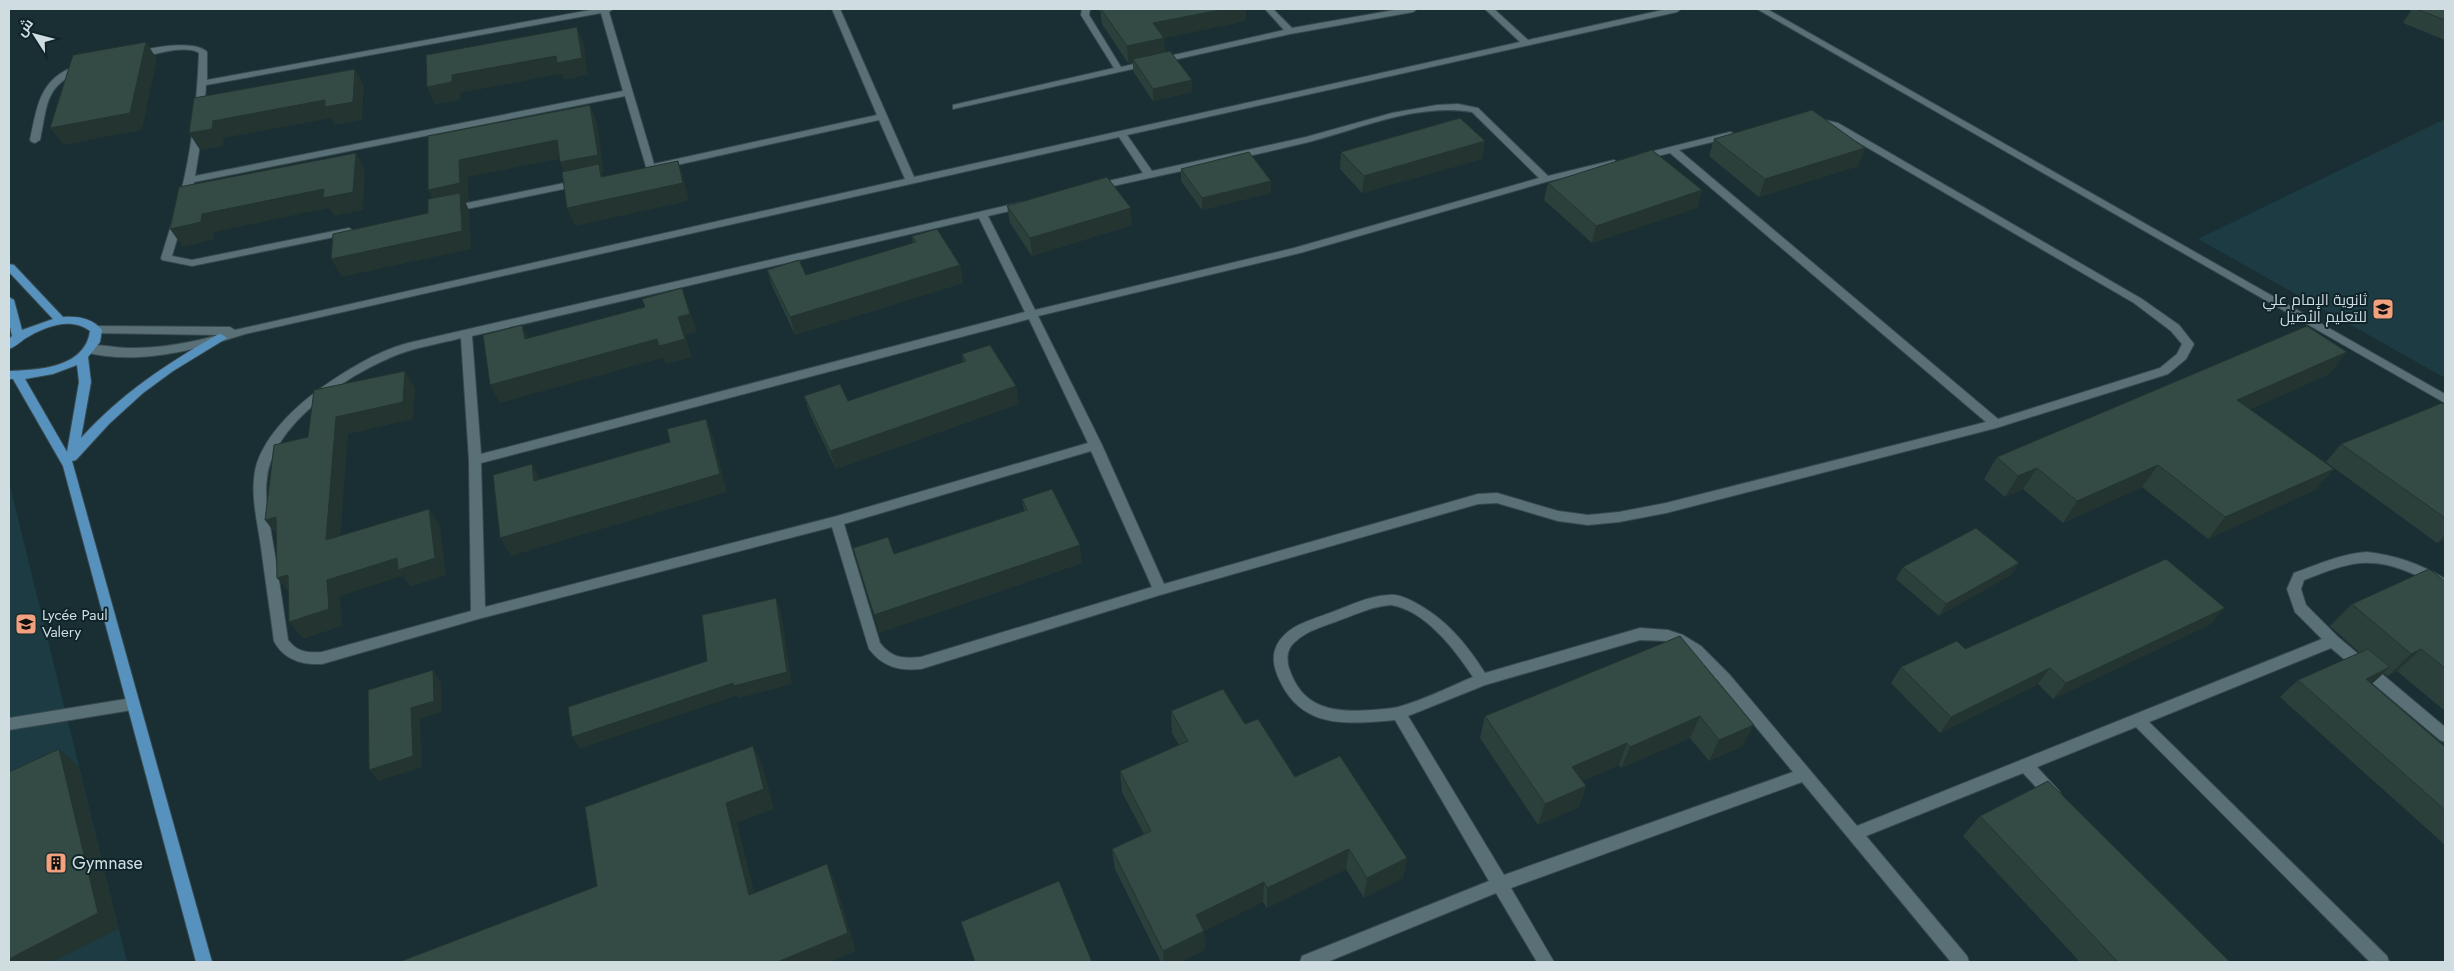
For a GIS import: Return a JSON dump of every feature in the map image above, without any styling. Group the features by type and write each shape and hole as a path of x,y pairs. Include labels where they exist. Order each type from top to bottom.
{"main road":[{"path":"9,269 62,321"},
{"path":"9,300 12,342 39,327 62,321 84,321 96,330 95,342 85,353 64,366 43,374 13,375"},
{"path":"71,461 98,428 139,390 163,372 221,338"},
{"path":"71,461 85,382 85,353"},
{"path":"13,375 71,461 132,704 204,962"}],"street":[{"path":"203,83 606,9 645,169 883,116"},
{"path":"836,9 910,180"},
{"path":"1086,9 1085,15 1119,70"},
{"path":"1268,9 1290,32"},
{"path":"956,107 1290,32 1413,9"},
{"path":"1489,9 1528,44"},
{"path":"85,353 126,353 221,338 243,331 910,180 1528,44 1677,9"},
{"path":"1762,9 2445,398"},
{"path":"124,58 185,46 197,47 204,52 203,83 190,180 166,258 192,263 357,229"},
{"path":"34,140 47,89 59,76 88,65"},
{"path":"190,180 628,93"},
{"path":"1084,190 1307,139 1425,109 1461,106 1475,110 1546,179"},
{"path":"836,521 874,645 887,660 899,665 921,663 1160,590 1478,499 1497,498 1558,516 1588,520 1619,517 1666,508 1996,424 2164,371 2182,356 2188,344 2175,328 2138,301 1852,134 1822,121 1800,119"},
{"path":"1121,133 1149,175"},
{"path":"475,460 1033,314 1296,251 1546,179 1738,133"},
{"path":"1672,149 1996,424"},
{"path":"445,210 591,180"},
{"path":"1038,201 408,347 374,360 356,370 306,408 272,444 263,464 259,480 260,497 281,641 286,650 294,655 307,660 322,658 478,614 836,521 1096,445"},
{"path":"982,214 1096,445 1160,590"},
{"path":"96,330 243,331"},
{"path":"466,334 475,460 478,614"},
{"path":"2445,586 2424,571 2374,557 2339,561 2299,577 2294,589 2300,608 2333,641 2445,736"},
{"path":"1482,680 1466,654 1446,628 1427,615 1397,600 1379,601 1309,626 1292,636 1284,645 1279,658 1289,687 1297,698 1312,709 1348,719 1399,713 1482,680 1640,634 1662,633 1678,638 1698,651 1724,678 1962,962"},
{"path":"1854,834 2333,641"},
{"path":"9,724 132,704"},
{"path":"1399,713 1546,962"},
{"path":"2137,719 2381,962"},
{"path":"2025,764 2065,808"},
{"path":"1308,962 1500,884 1804,775"}],"shaded area":[{"name":"ثانوية الإمام علي للتعليم الأصيل","path":"2445,119 2445,378 2198,239"},
{"name":"Lycée Paul Valery","path":"9,482 119,929 127,962 9,962"}],"building":[{"path":"1101,9 1225,9 1153,23 1164,38 1127,46"},
{"path":"2416,9 2445,9 2445,20"},
{"path":"577,27 582,58 557,63 556,56 452,75 452,82 427,87 426,55"},
{"path":"146,42 130,113 50,128 73,55"},
{"path":"1170,51 1192,80 1153,89 1133,59"},
{"path":"355,69 353,102 325,107 325,100 213,121 212,129 189,133 194,98"},
{"path":"590,105 598,155 560,162 557,140 459,160 460,183 428,190 428,136"},
{"path":"1812,110 1865,148 1765,179 1714,139"},
{"path":"1460,118 1485,141 1364,176 1341,152"},
{"path":"1652,150 1702,190 1596,226 1548,183"},
{"path":"1249,152 1271,181 1202,198 1181,169"},
{"path":"356,153 353,192 323,198 324,189 202,214 201,222 170,229 179,187"},
{"path":"678,161 683,183 567,208 562,172 599,164 601,177"},
{"path":"1107,177 1131,208 1030,238 1007,206"},
{"path":"460,193 462,231 331,259 333,234 428,213 428,199"},
{"path":"937,229 960,265 790,317 767,270 799,260 806,275 916,242 912,236"},
{"path":"682,288 690,314 678,317 685,339 659,346 657,339 490,385 483,335 522,325 525,339 645,307 642,299"},
{"path":"2307,326 2347,352 2237,400 2334,469 2225,517 2158,465 2077,501 2037,468 2018,476 1997,457"},
{"path":"990,345 1016,386 830,451 804,396 840,384 848,401 966,361 962,354"},
{"path":"405,371 403,402 336,417 326,540 429,509 435,558 398,570 397,558 327,580 329,609 289,622 288,575 277,578 276,517 265,520 274,445 308,437 314,390"},
{"path":"2442,403 2445,405 2445,518 2341,444"},
{"path":"706,419 720,474 500,538 493,475 532,464 534,481 670,442 667,429"},
{"path":"1052,489 1080,545 874,615 853,548 888,537 894,554 1027,510 1022,499"},
{"path":"1976,528 2019,563 1946,604 1903,567"},
{"path":"2166,559 2225,608 2066,683 2050,668 1951,717 1901,667 1957,641 1965,649"},
{"path":"2429,569 2445,581 2445,668 2421,649 2411,654 2352,604"},
{"path":"776,598 787,672 734,686 733,683 572,737 568,707 707,661 702,615"},
{"path":"1680,636 1754,725 1719,740 1700,716 1630,747 1627,743 1572,767 1586,786 1545,804 1485,716"},
{"path":"2368,649 2390,667 2366,679 2445,747 2445,810 2298,680"},
{"path":"433,670 434,701 411,708 413,756 369,770 368,690"},
{"path":"1223,689 1245,724 1258,719 1295,777 1340,756 1407,858 1367,878 1349,849 1267,888 1264,882 1196,915 1204,931 1163,951 1112,849 1151,831 1120,771 1188,741 1171,711"},
{"path":"753,746 764,789 726,803 749,895 827,864 848,933 777,962 399,962 597,886 585,807"},
{"name":"Gymnase","path":"59,749 98,913 9,959 9,772"},
{"path":"2048,781 2230,962 2118,962 1980,816"},
{"path":"1059,881 1092,962 975,962 961,922"}],"place":[{"name":"ثانوية الإمام علي للتعليم الأصيل","path":"2383,309"},
{"name":"Lycée Paul Valery","path":"26,624"},
{"name":"Gymnase","path":"56,863"}]}
